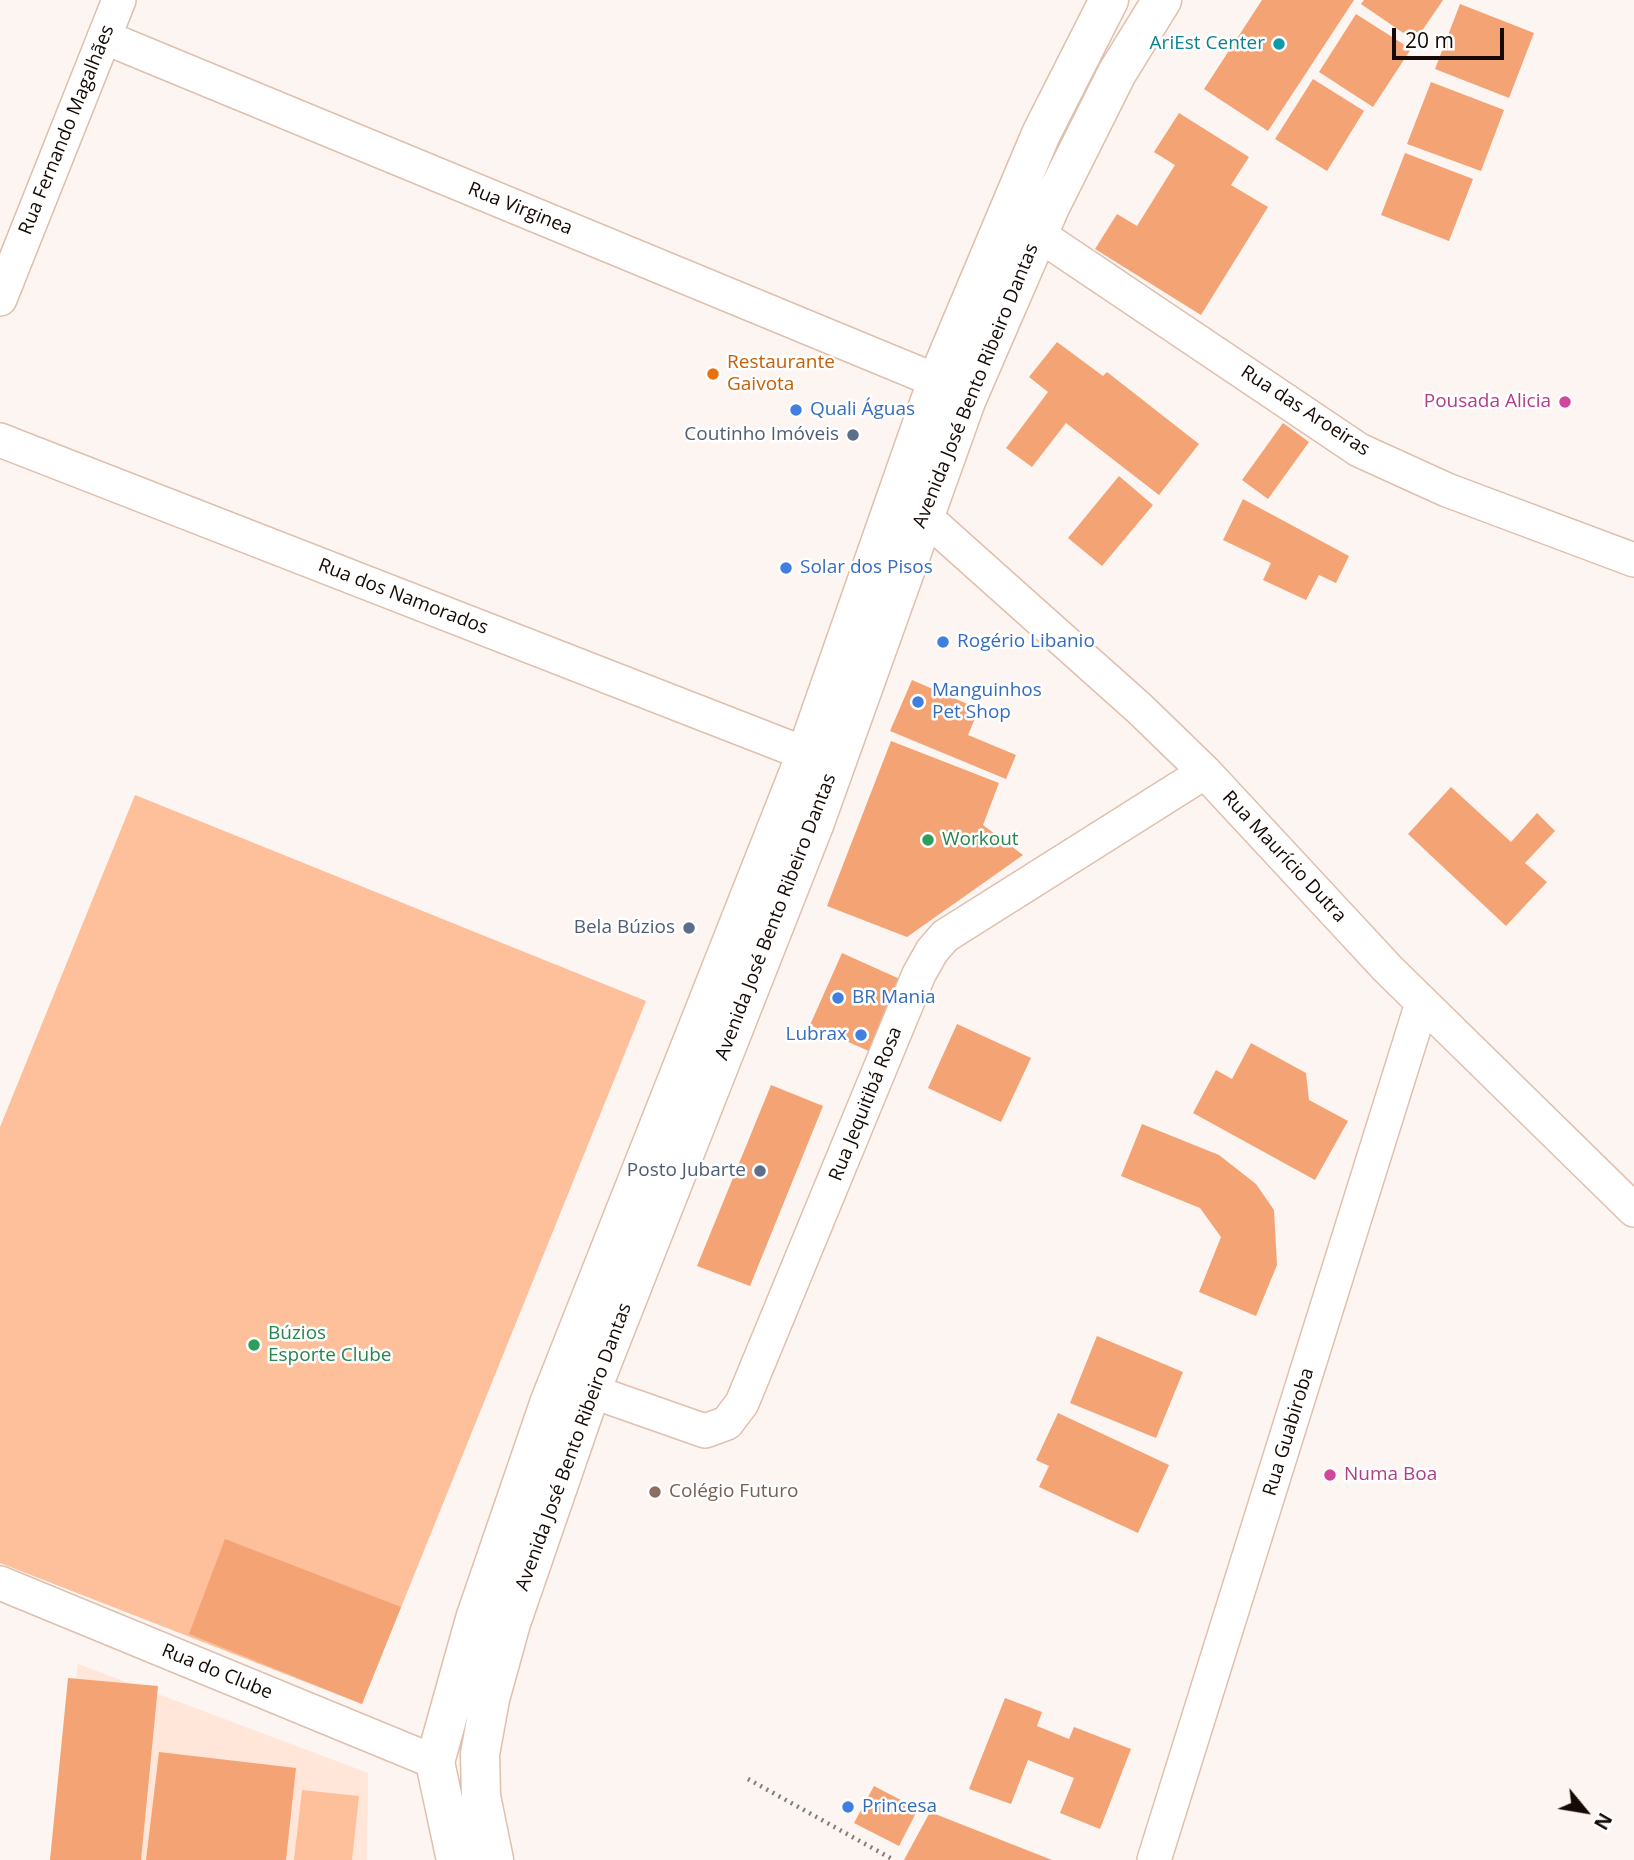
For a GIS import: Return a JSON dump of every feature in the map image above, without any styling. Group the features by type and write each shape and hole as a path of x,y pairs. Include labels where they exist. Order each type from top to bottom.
{"main road":[{"name":"Avenida José Bento Ribeiro Dantas","path":"494,1860 481,1796 480,1768 490,1699 511,1623 591,1391 814,825 966,401 1038,234 1117,73 1162,0"},
{"name":"Avenida José Bento Ribeiro Dantas","path":"456,1860 435,1762 475,1619 550,1401 806,754 937,381 1099,3"}],"street":[{"name":"Rua Fernando Magalhães","path":"0,299 119,0"},
{"name":"Rua Virginea","path":"104,37 937,381"},
{"name":"Rua das Aroeiras","path":"1038,234 1359,450 1447,490 1634,559"},
{"name":"Rua dos Namorados","path":"0,440 806,754"},
{"name":"Rua Maurício Dutra","path":"923,515 1140,709 1205,772 1422,1003 1634,1210"},
{"name":"Rua Jequitibá Rosa","path":"591,1391 705,1432 727,1423 742,1404 919,974 932,951 944,936 1205,772"},
{"name":"Rua Guabiroba","path":"1154,1860 1422,1003"},
{"name":"Rua do Clube","path":"0,1583 435,1762"}],"path":[{"path":"748,1779 894,1860"}],"shaded area":[{"name":"Búzios Esporte Clube","path":"135,795 646,1001 362,1704 0,1563 0,1127"},
{"path":"78,1664 368,1773 367,1860 50,1860"},
{"path":"302,1790 359,1796 352,1860 294,1860"}],"building":[{"name":"AriEst Center","path":"1262,0 1354,0 1268,131 1204,89"},
{"path":"1364,0 1443,0 1415,41 1361,4"},
{"path":"1460,4 1534,33 1509,98 1435,69"},
{"path":"1356,14 1411,49 1373,107 1319,72"},
{"path":"1313,79 1364,111 1327,171 1275,139"},
{"path":"1431,82 1504,110 1481,171 1407,144"},
{"path":"1179,113 1249,157 1231,185 1268,207 1201,315 1095,249 1117,214 1137,226 1175,165 1154,152"},
{"path":"1405,153 1473,179 1449,241 1381,215"},
{"path":"1057,342 1103,376 1107,372 1199,444 1159,495 1066,423 1032,467 1006,448 1048,392 1029,377"},
{"path":"1283,423 1309,442 1268,499 1242,480"},
{"path":"1119,476 1153,505 1102,566 1068,538"},
{"path":"1243,499 1349,556 1336,583 1319,575 1306,600 1263,580 1271,563 1223,540"},
{"path":"912,680 979,709 968,735 1016,755 1006,779 890,731"},
{"name":"Workout","path":"891,741 999,783 983,825 1023,855 907,937 827,906"},
{"path":"1451,787 1511,842 1537,813 1555,831 1525,863 1547,882 1506,926 1408,834"},
{"path":"842,953 902,980 871,1052 810,1025"},
{"path":"957,1024 1031,1058 1001,1122 928,1088"},
{"path":"1251,1043 1306,1073 1309,1100 1348,1121 1315,1180 1193,1113 1216,1070 1232,1079"},
{"path":"771,1085 823,1106 750,1286 697,1266"},
{"path":"1142,1124 1219,1155 1256,1184 1274,1210 1277,1265 1256,1316 1199,1292 1221,1237 1200,1208 1121,1176"},
{"path":"1097,1336 1183,1372 1156,1438 1070,1403"},
{"path":"1058,1413 1169,1465 1138,1533 1039,1487 1049,1466 1036,1460"},
{"path":"225,1539 401,1607 362,1704 189,1634"},
{"path":"68,1678 158,1686 141,1860 50,1860"},
{"path":"1005,1698 1042,1712 1037,1726 1069,1739 1074,1727 1131,1749 1100,1829 1060,1813 1074,1778 1028,1760 1011,1804 969,1789"},
{"path":"159,1752 296,1768 286,1860 146,1860"},
{"path":"874,1786 918,1809 899,1846 854,1823"},
{"path":"930,1812 1052,1860 904,1860"}],"place":[{"name":"AriEst Center","path":"1279,44"},
{"name":"Restaurante Gaivota","path":"713,374"},
{"name":"Pousada Alicia","path":"1565,402"},
{"name":"Quali Águas","path":"796,410"},
{"name":"Coutinho Imóveis","path":"853,435"},
{"name":"Solar dos Pisos","path":"786,568"},
{"name":"Rogério Libanio","path":"943,642"},
{"name":"Manguinhos Pet Shop","path":"918,702"},
{"name":"Workout","path":"928,840"},
{"name":"Bela Búzios","path":"689,928"},
{"name":"BR Mania","path":"838,998"},
{"name":"Lubrax","path":"861,1035"},
{"name":"Posto Jubarte","path":"760,1171"},
{"name":"Búzios Esporte Clube","path":"254,1345"},
{"name":"Numa Boa","path":"1330,1475"},
{"name":"Colégio Futuro","path":"655,1492"},
{"name":"Princesa","path":"848,1807"}]}
